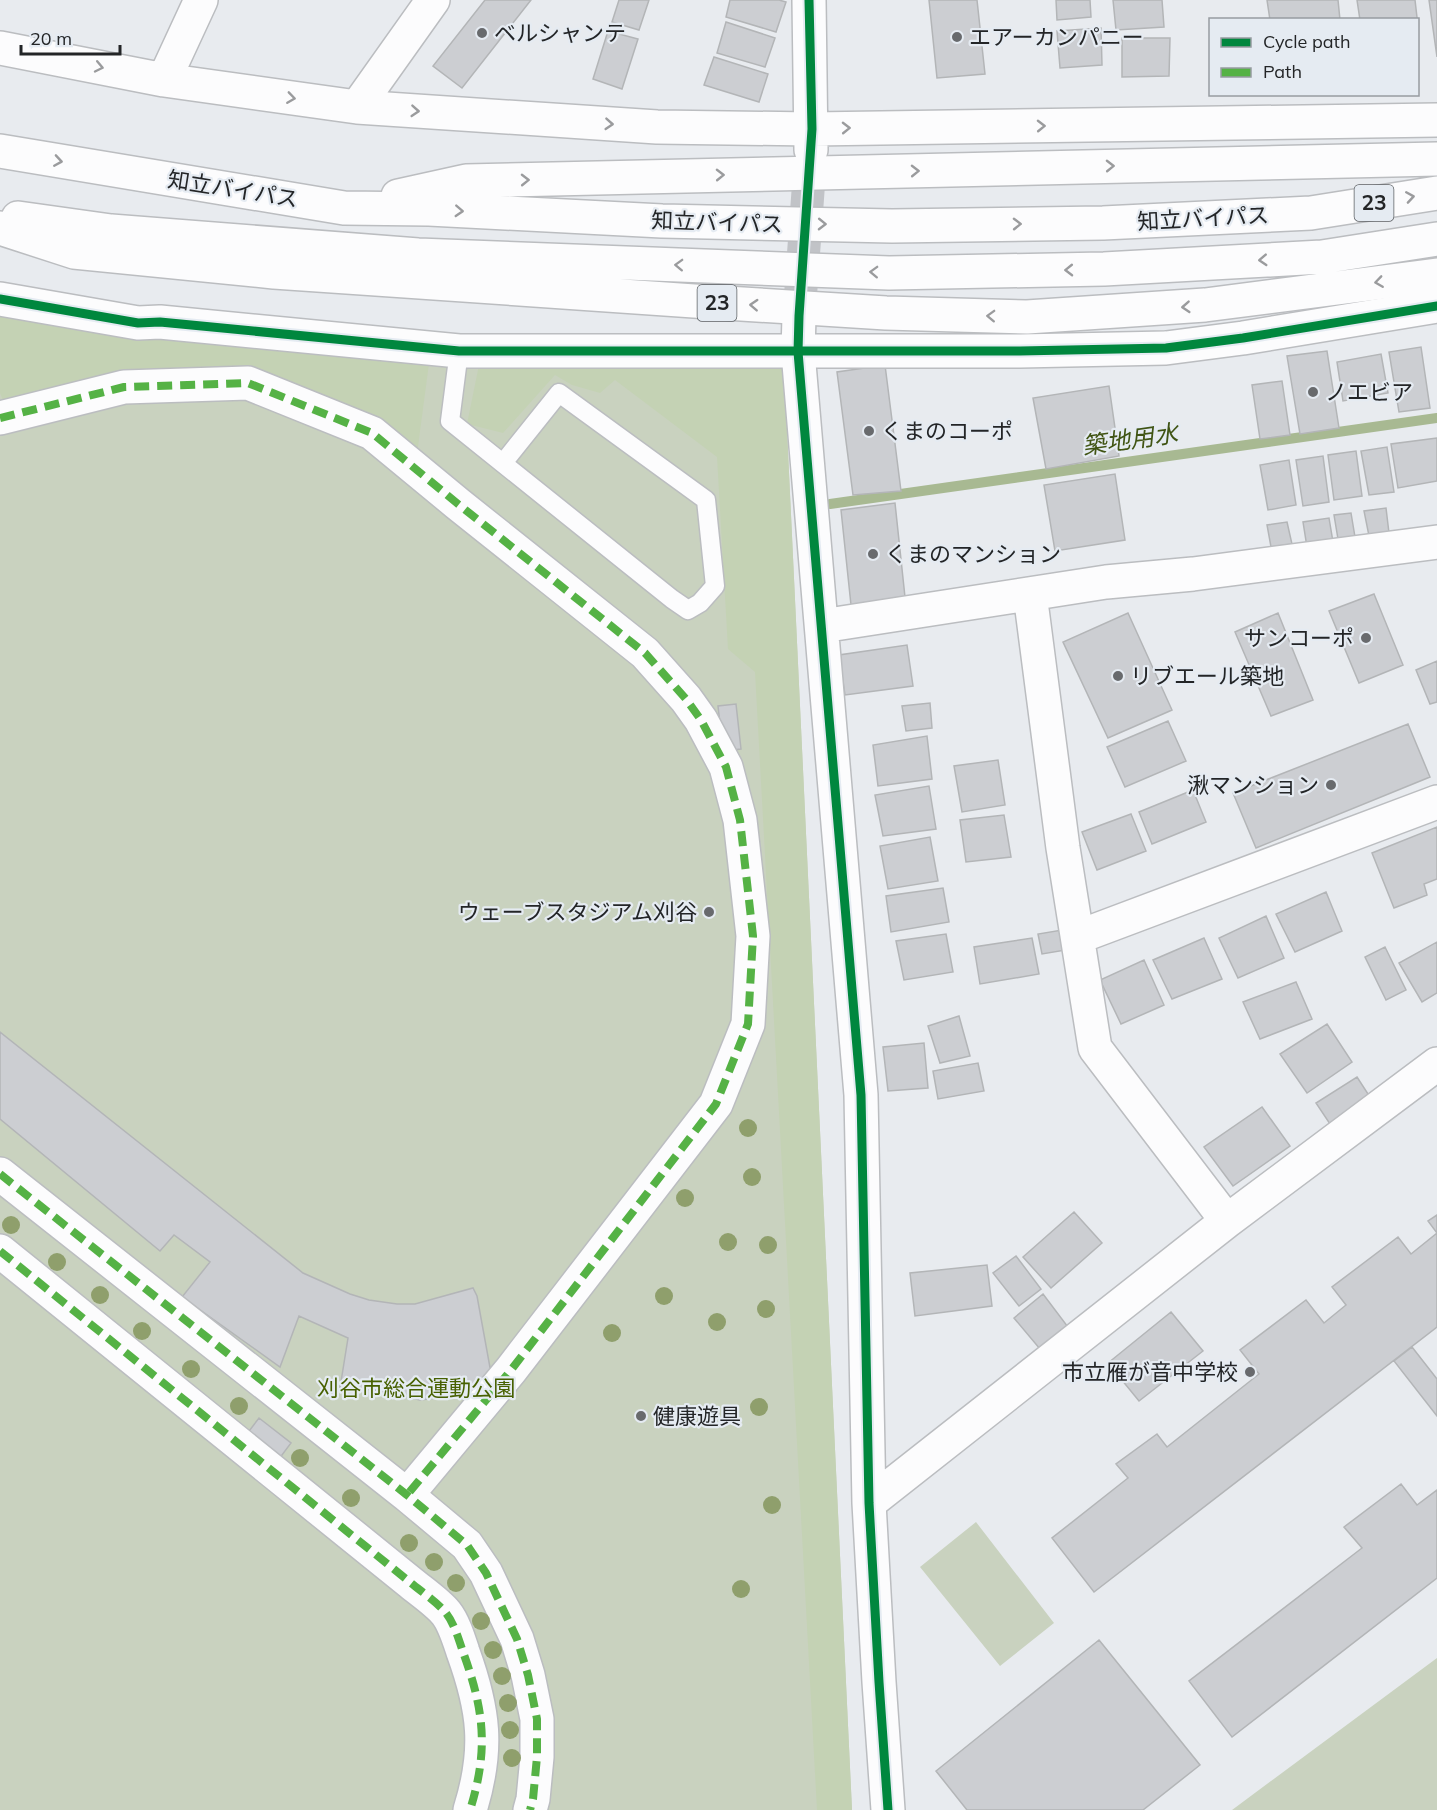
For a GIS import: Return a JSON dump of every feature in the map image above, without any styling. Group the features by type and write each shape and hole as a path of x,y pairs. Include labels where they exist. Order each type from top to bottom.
{"main road":[{"path":"164,80 201,0"},
{"path":"357,107 433,0"},
{"path":"809,0 811,139"},
{"path":"0,48 164,80 357,107 811,139 1437,120"},
{"name":"知立バイパス","path":"0,152 344,207 662,221 892,226 1103,223 1311,213 1437,193"},
{"path":"344,207 466,182 1437,159"},
{"name":"知立バイパス","path":"0,215 111,231 418,255 889,273 1104,269 1322,257 1437,239"},
{"name":"23","path":"0,228 74,252 274,272 886,313 1027,317 1205,305 1437,275"},
{"path":"0,299 138,323 159,322 459,351 798,352 1166,348 1243,338 1437,306"},
{"path":"799,316 798,352 861,1095 869,1503 888,1810"},
{"path":"0,418 124,387 248,383 372,433 645,653 686,699 701,720 726,767 740,820 753,936 748,1024 716,1104 511,1370 407,1495"},
{"path":"822,626 1106,582 1194,574 1437,542"},
{"path":"1030,594 1063,848 1095,1048 1227,1221"},
{"path":"1078,937 1437,802"},
{"path":"869,1503 1227,1221 1437,1064"},
{"path":"0,1174 468,1545 486,1573 517,1639 528,1675 537,1719 537,1757 530,1810"},
{"path":"0,1251 447,1614 464,1653 480,1709 483,1750 470,1810"}],"lane":[{"path":"459,351 450,421 688,610 700,603 715,586 706,500 559,393 503,463"}],"green space":[{"name":"刈谷市総合運動公園","path":"0,313 784,366 852,1810 0,1810"},
{"path":"0,313 430,356 415,469 248,383 9,415 0,393"},
{"path":"480,360 784,366 852,1810 817,1810 755,672 728,649 717,457 615,380 600,393 572,385 555,375 503,433 467,424"},
{"path":"976,1522 1054,1623 1000,1666 920,1567"},
{"path":"1437,1658 1437,1810 1232,1810"}],"building":[{"name":"ベルシャンテ","path":"485,0 531,0 462,88 433,66"},
{"path":"619,0 649,0 639,30 612,22"},
{"path":"730,0 786,2 776,32 726,17"},
{"name":"エアーカンパニー","path":"929,0 977,0 985,74 937,78"},
{"path":"1056,0 1090,0 1091,17 1057,20"},
{"path":"1113,0 1162,0 1164,27 1116,30"},
{"path":"1267,0 1338,0 1340,18 1270,18"},
{"path":"1357,0 1415,0 1417,18 1360,18"},
{"path":"1429,0 1437,0 1437,57"},
{"path":"726,22 775,38 765,67 717,53"},
{"path":"1101,28 1102,65 1060,68 1057,31"},
{"path":"608,31 638,39 622,89 593,79"},
{"path":"1122,38 1170,38 1169,76 1122,77"},
{"path":"714,57 768,74 759,102 704,85"},
{"path":"1421,347 1430,408 1399,412 1389,352"},
{"name":"ノエビア","path":"1327,351 1339,428 1300,434 1287,356"},
{"path":"1381,354 1388,393 1343,401 1337,362"},
{"name":"くまのコーポ","path":"885,365 901,491 853,495 837,372"},
{"path":"1282,381 1290,435 1260,439 1252,385"},
{"path":"1109,386 1119,456 1046,469 1033,398"},
{"path":"1437,438 1437,481 1398,488 1391,444"},
{"path":"1387,447 1394,492 1369,495 1361,451"},
{"path":"1356,451 1362,496 1334,500 1328,455"},
{"path":"1323,456 1329,502 1303,506 1296,460"},
{"path":"1289,460 1296,505 1268,510 1260,465"},
{"path":"1115,474 1125,540 1055,551 1044,485"},
{"name":"くまのマンション","path":"895,503 905,597 851,605 841,510"},
{"path":"1386,508 1389,533 1369,536 1364,511"},
{"path":"1351,513 1355,537 1338,539 1334,515"},
{"path":"1329,518 1333,542 1307,547 1303,522"},
{"path":"1287,522 1292,544 1271,547 1267,525"},
{"name":"サンコーポ","path":"1374,594 1403,665 1359,683 1329,611"},
{"name":"リブエール築地","path":"1128,613 1172,710 1108,738 1063,642"},
{"path":"1278,613 1313,700 1271,716 1235,632"},
{"path":"907,645 913,686 845,695 839,655"},
{"path":"1437,661 1437,702 1430,704 1416,670"},
{"path":"930,703 932,728 906,731 902,706"},
{"path":"736,704 741,749 723,751 718,706"},
{"path":"1168,721 1186,761 1125,787 1107,747"},
{"name":"湫マンション","path":"1408,724 1430,777 1256,848 1233,793"},
{"path":"927,736 932,779 878,786 873,745"},
{"path":"998,760 1005,805 962,812 954,766"},
{"path":"929,786 936,829 883,836 875,795"},
{"path":"1193,790 1206,822 1152,844 1139,812"},
{"path":"1131,814 1146,851 1097,870 1082,832"},
{"path":"1004,815 1011,857 966,862 960,820"},
{"path":"1437,827 1437,879 1424,884 1427,895 1394,908 1372,853"},
{"path":"930,837 938,881 888,889 880,846"},
{"path":"943,888 949,922 891,932 886,896"},
{"path":"1326,892 1342,931 1295,952 1276,914"},
{"path":"1266,916 1284,958 1238,978 1219,938"},
{"path":"1062,930 1066,950 1042,954 1038,934"},
{"path":"946,934 953,972 904,980 896,941"},
{"path":"1032,938 1039,974 980,984 974,947"},
{"path":"1204,938 1222,979 1172,999 1153,960"},
{"path":"1437,942 1437,993 1422,1002 1399,963"},
{"path":"1385,947 1406,990 1386,1000 1365,957"},
{"path":"1144,960 1164,1005 1121,1024 1100,980"},
{"path":"1296,982 1312,1019 1260,1039 1243,1002"},
{"path":"959,1016 970,1056 940,1063 928,1026"},
{"path":"1327,1024 1352,1062 1307,1093 1280,1054"},
{"path":"0,1032 303,1273 350,1294 369,1300 397,1304 415,1304 473,1288 477,1296 493,1384 469,1394 420,1400 374,1390 340,1388 348,1338 299,1316 280,1367 182,1297 210,1262 174,1235 160,1251 0,1119"},
{"path":"924,1043 928,1088 888,1091 883,1047"},
{"path":"978,1063 984,1091 938,1099 933,1071"},
{"path":"1357,1077 1370,1097 1330,1124 1316,1103"},
{"path":"1262,1107 1290,1146 1233,1186 1204,1147"},
{"path":"1074,1212 1102,1243 1051,1288 1023,1257"},
{"path":"1437,1215 1437,1233 1428,1221"},
{"path":"1437,1233 1437,1327 1094,1592 1052,1538 1128,1478 1116,1464 1157,1434 1167,1447 1259,1374 1240,1350 1306,1300 1324,1323 1346,1305 1332,1287 1398,1237 1411,1254"},
{"path":"1016,1256 1041,1289 1019,1306 993,1273"},
{"path":"987,1265 992,1306 915,1316 910,1273"},
{"path":"1043,1294 1068,1327 1040,1349 1014,1318"},
{"path":"1171,1312 1203,1351 1139,1401 1108,1363"},
{"path":"1412,1347 1437,1379 1437,1416 1394,1361"},
{"path":"259,1418 291,1443 279,1459 246,1435"},
{"path":"1401,1484 1417,1505 1437,1490 1437,1578 1232,1737 1189,1681 1362,1548 1344,1527"},
{"path":"1099,1640 1200,1765 1143,1810 967,1810 936,1771"}],"waterway":[{"name":"築地用水","path":"830,504 1437,418"}],"tunnel":[{"path":"799,316 811,150"}],"marked path":[{"path":"0,418 124,387 248,383 372,433 645,653 686,699 701,720 726,767 740,820 753,936 748,1024 716,1104 511,1370 407,1495"},
{"path":"0,1174 407,1495 467,1545 486,1573 517,1639 528,1675 537,1719 537,1757 530,1810"},
{"path":"0,1251 439,1605 446,1613 454,1627 470,1673 482,1730 480,1768 470,1810"}],"cycle path":[{"path":"809,0 812,129 798,352 861,1095 869,1503 888,1810"},
{"path":"0,299 138,323 160,322 459,351 1020,351 1166,348 1243,338 1437,306"}],"place":[{"name":"ベルシャンテ","path":"482,33"},
{"name":"エアーカンパニー","path":"957,37"},
{"name":"ノエビア","path":"1313,392"},
{"name":"くまのコーポ","path":"869,431"},
{"name":"くまのマンション","path":"873,554"},
{"name":"サンコーポ","path":"1366,638"},
{"name":"リブエール築地","path":"1118,676"},
{"name":"湫マンション","path":"1331,785"},
{"name":"ウェーブスタジアム刈谷","path":"709,912"},
{"name":"市立雁が音中学校","path":"1250,1372"},
{"name":"健康遊具","path":"641,1416"}]}
